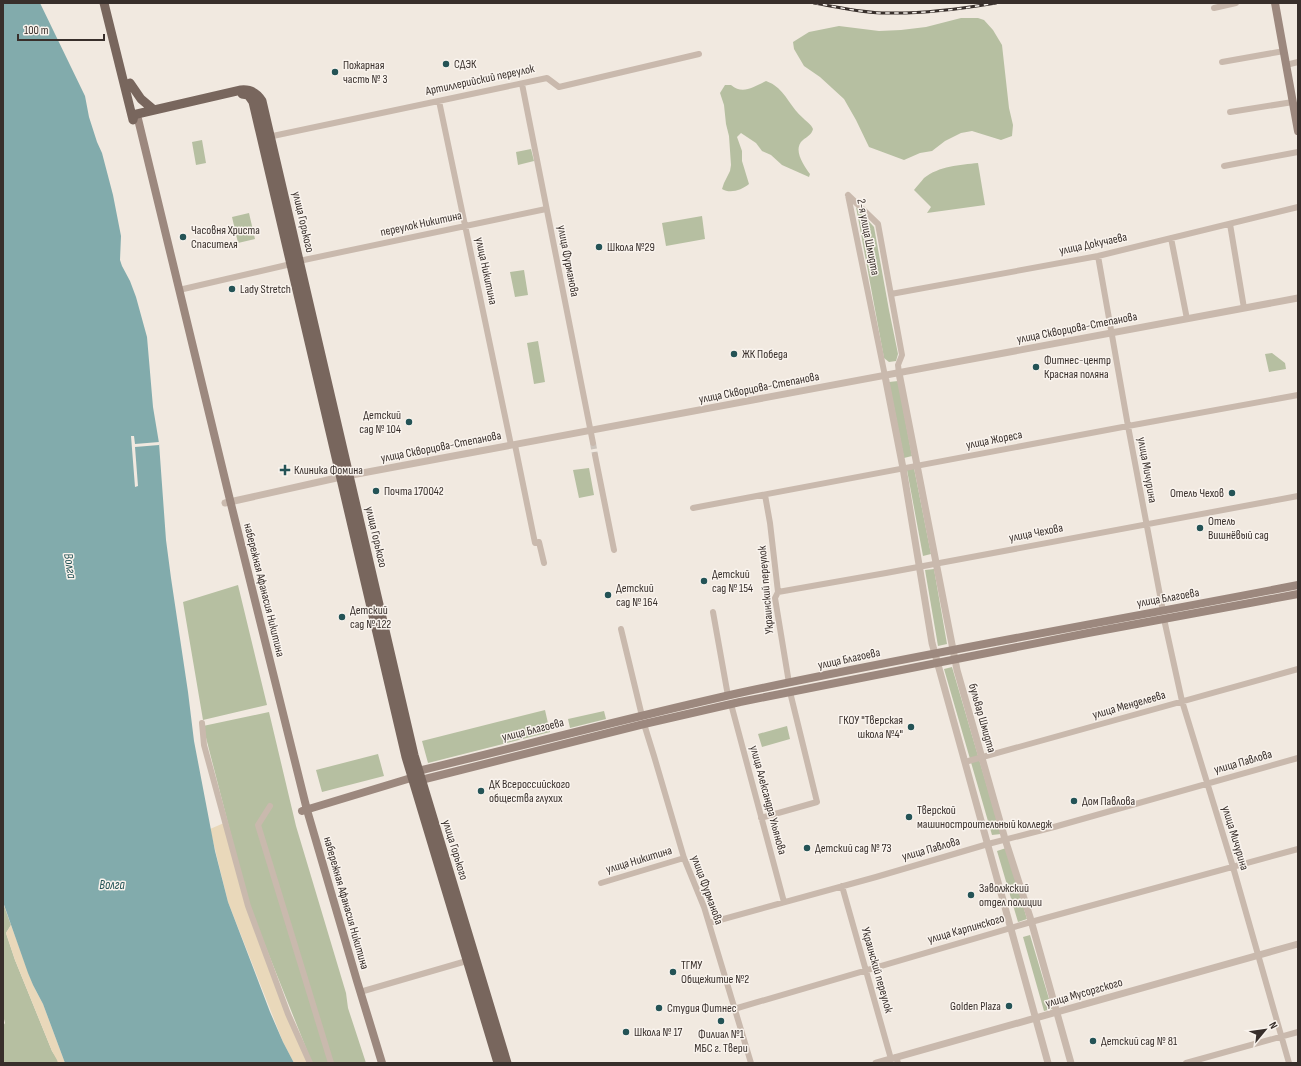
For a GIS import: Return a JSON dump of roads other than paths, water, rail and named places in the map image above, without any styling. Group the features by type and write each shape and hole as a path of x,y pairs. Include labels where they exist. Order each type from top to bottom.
{"main road":[{"path":"104,3 136,118"},
{"path":"109,3 130,84 136,118"},
{"path":"1275,3 1298,132"},
{"path":"130,84 140,99 154,110"},
{"name":"улица Горького","path":"136,118 154,110 241,90 249,90 256,93 262,101 266,137 345,476 411,778 471,960 507,1063"},
{"name":"улица Горького","path":"136,118 242,94 249,96 253,102 266,137"},
{"name":"набережная Афанасия Никитина","path":"136,118 179,290 228,503"},
{"name":"набережная Афанасия Никитина","path":"136,118 228,503 304,810 377,1063"},
{"name":"улица Горького","path":"345,476 420,775 498,1063"},
{"name":"улица Благоева","path":"789,688 935,653 1298,585"},
{"name":"улица Благоева","path":"304,810 420,775 642,720 730,700 1298,594"},
{"path":"1164,619 1166,613 1172,609"},
{"path":"1156,621 1163,611"},
{"name":"улица Благоева","path":"420,775 642,720"},
{"name":"набережная Афанасия Никитина","path":"304,810 382,1063"}],"street":[{"path":"1214,8 1236,3"},
{"path":"1222,62 1284,51"},
{"name":"Артиллерийский переулок","path":"266,137 547,78 559,87 699,54"},
{"path":"1286,65 1298,62"},
{"name":"улица Фурманова","path":"522,84 593,443"},
{"name":"улица Никитина","path":"439,101 535,543 539,542 544,563"},
{"path":"1230,112 1293,102"},
{"path":"1224,166 1298,152"},
{"name":"2-я улица Шмидта","path":"885,376 848,195 878,224 902,355 898,365 899,373"},
{"name":"улица Докучаева","path":"891,294 1098,256 1298,208"},
{"name":"переулок Никитина","path":"179,290 295,262 546,209"},
{"path":"1230,224 1244,308"},
{"path":"1171,238 1187,319"},
{"name":"улица Мичурина","path":"1098,256 1163,611"},
{"name":"улица Скворцова-Степанова","path":"228,503 345,476 1298,298"},
{"name":"бульвар Шмидта","path":"899,373 957,670 1071,1063"},
{"path":"885,376 903,468 935,653 1048,1063"},
{"name":"улица Жореса","path":"694,508 1298,395"},
{"path":"595,455 614,550"},
{"name":"Украинский переулок","path":"761,818 817,802 789,688 775,598 778,592 770,523 765,495"},
{"name":"улица Чехова","path":"778,592 1298,496"},
{"name":"улица Александра Ульянова","path":"713,612 730,700 784,902"},
{"name":"улица Мичурина","path":"1164,619 1182,701 1233,867 1290,1063"},
{"name":"улица Фурманова","path":"621,629 642,720 684,858 704,907 750,1063"},
{"name":"улица Менделеева","path":"965,762 1298,669"},
{"path":"202,723 204,745 248,906 288,1014 307,1049 310,1063"},
{"name":"улица Павлова","path":"709,924 1005,839 1298,758"},
{"path":"270,806 258,826 331,1063"},
{"name":"улица Карпинского","path":"734,1009 1031,922 1298,849"},
{"name":"улица Никитина","path":"601,883 684,858"},
{"name":"Украинский переулок","path":"842,886 866,970 895,1060"},
{"name":"улица Мусоргского","path":"876,1063 895,1060 1036,1018 1298,944"},
{"path":"360,992 471,960"},
{"path":"1186,1063 1298,1032"}],"water":[{"name":"Волга","path":"3,3 40,3 85,96 89,117 102,153 113,195 121,236 120,260 136,297 147,337 153,407 159,443 166,540 171,578 194,741 215,851 228,902 270,1012 294,1063 65,1063 43,1004 28,973 3,902"}],"tunnel":[{"path":"593,443 595,455"}],"railway":[{"path":"814,3 850,10 878,13 942,11 996,3"}],"place":[{"name":"СДЭК","path":"446,64"},
{"name":"Пожарная часть № 3","path":"335,72"},
{"name":"Часовня Христа Спасителя","path":"183,237"},
{"name":"Школа №29","path":"599,247"},
{"name":"Lady Stretch","path":"232,289"},
{"name":"ЖК Победа","path":"734,354"},
{"name":"Фитнес-центр Красная поляна","path":"1036,367"},
{"name":"Детский сад № 104","path":"409,422"},
{"name":"Клиника Фомина","path":"285,470"},
{"name":"Почта 170042","path":"376,491"},
{"name":"Отель Чехов","path":"1232,493"},
{"name":"Отель Вишнёвый сад","path":"1200,528"},
{"name":"Детский сад № 154","path":"704,581"},
{"name":"Детский сад № 164","path":"608,595"},
{"name":"Детский сад № 122","path":"342,617"},
{"name":"ГКОУ \"Тверская школа №4\"","path":"911,727"},
{"name":"ДК Всероссийского общества глухих","path":"481,791"},
{"name":"Дом Павлова","path":"1074,801"},
{"name":"Тверской машиностроительный колледж","path":"909,817"},
{"name":"Детский сад № 73","path":"807,848"},
{"name":"Заволжский отдел полиции","path":"971,895"},
{"name":"ТГМУ Общежитие №2","path":"673,972"},
{"name":"Golden Plaza","path":"1009,1006"},
{"name":"Студия Фитнес","path":"659,1008"},
{"name":"Филиал №1 МБС г. Твери","path":"721,1021"},
{"name":"Школа № 17","path":"626,1032"},
{"name":"Детский сад № 81","path":"1093,1041"}]}
